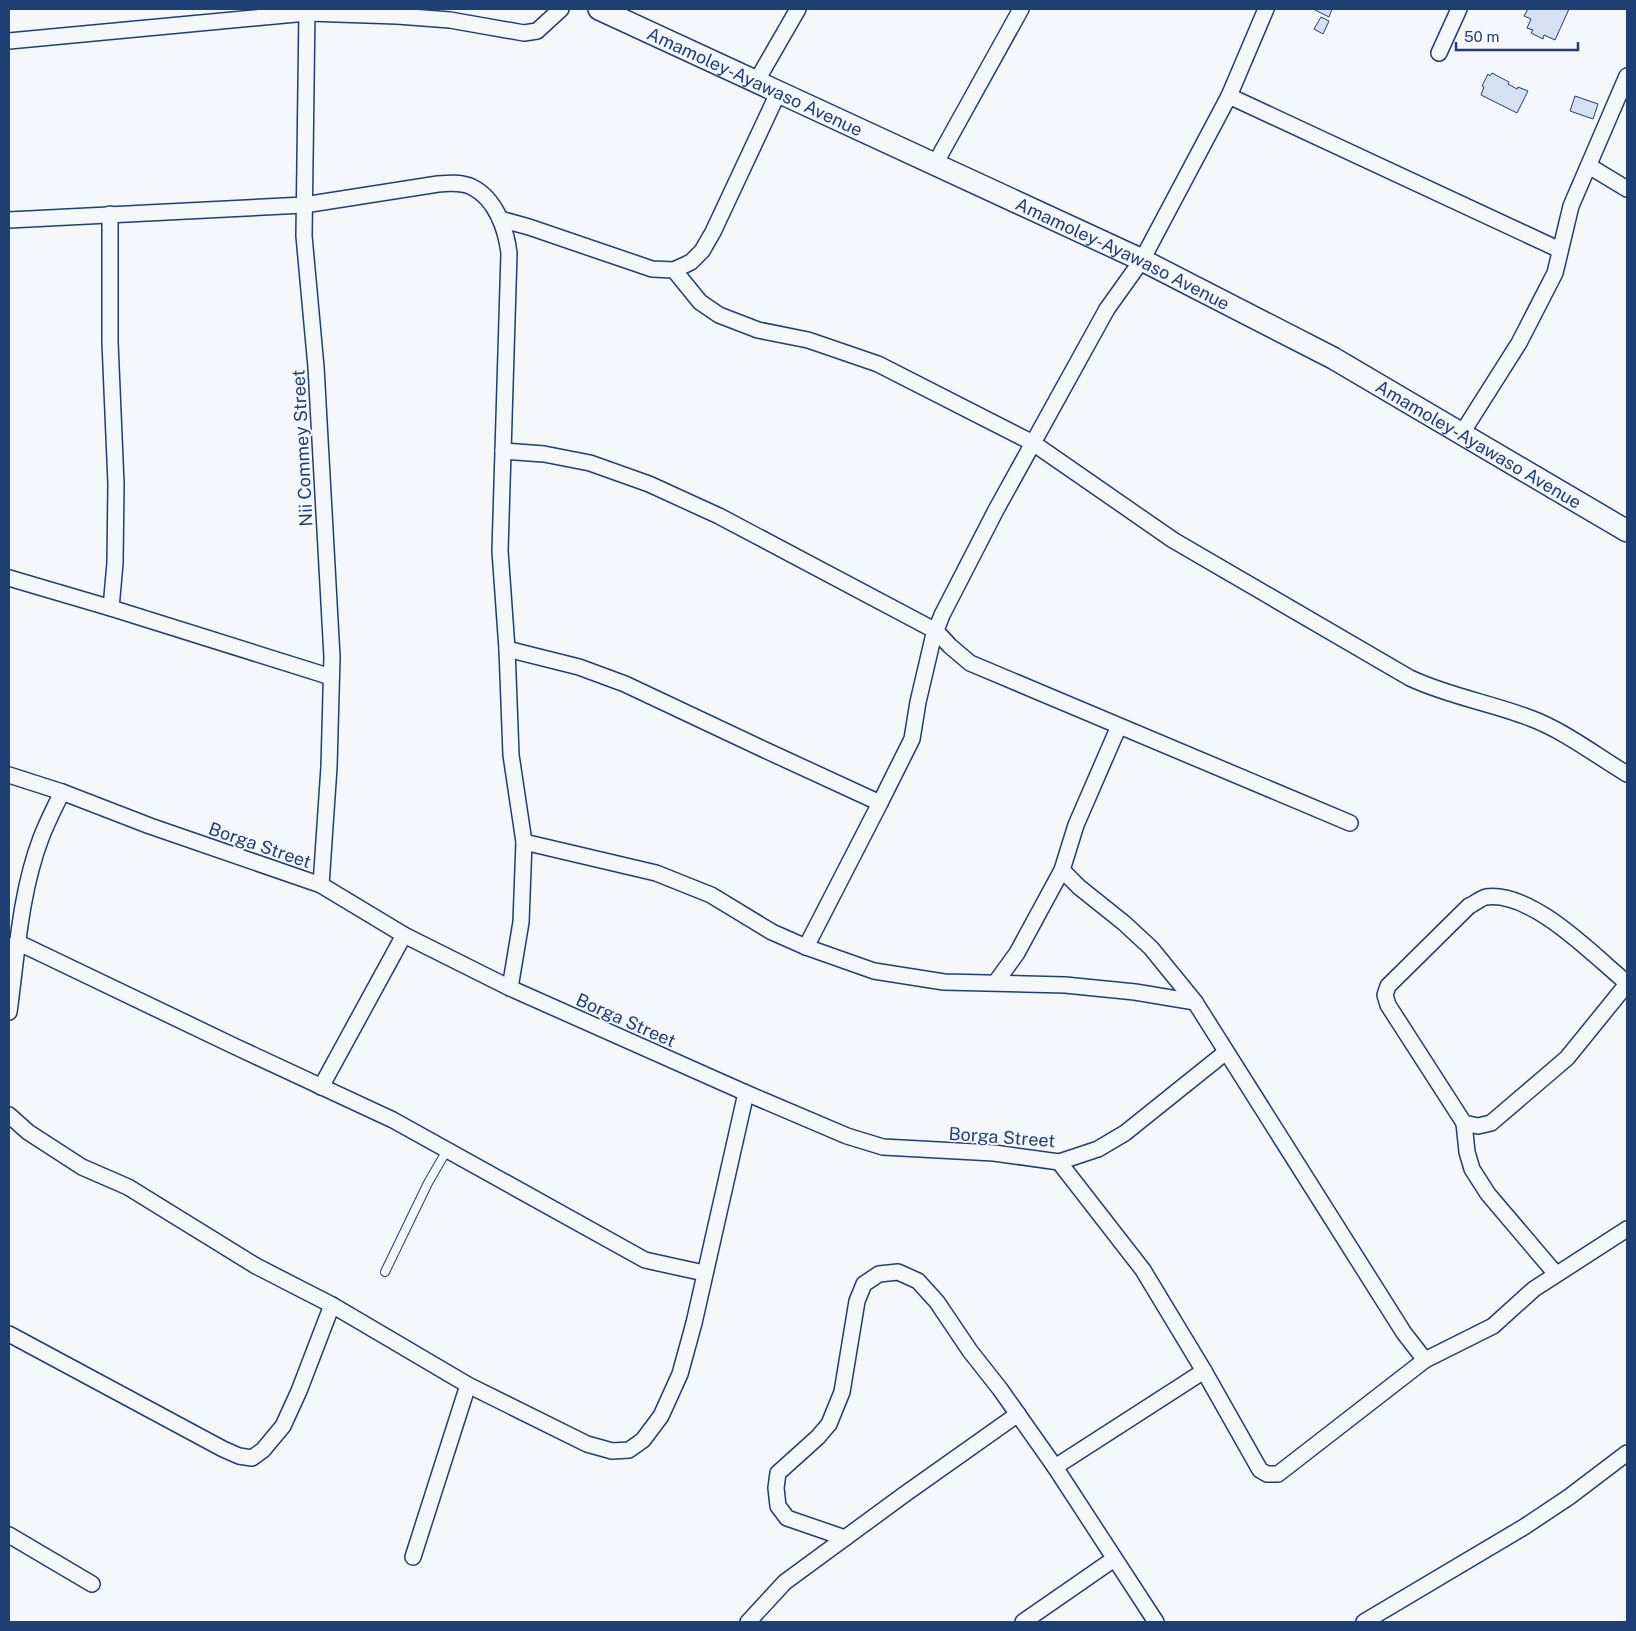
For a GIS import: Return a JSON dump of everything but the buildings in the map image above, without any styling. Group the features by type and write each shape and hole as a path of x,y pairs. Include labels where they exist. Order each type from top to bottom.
{"street":[{"path":"9,41 307,11 450,20 524,33 537,30 561,9"},
{"name":"Amamoley-Ayawaso Avenue","path":"599,9 1142,260 1333,358 1627,531"},
{"path":"756,82 798,9"},
{"path":"935,164 1021,9"},
{"path":"806,947 912,739 918,702 936,631 942,615 991,519 1107,309 1142,260 1229,96 1266,9"},
{"path":"1439,53 1459,9"},
{"name":"Nii Commey Street","path":"307,11 304,236 316,367 332,657 329,767 321,885"},
{"path":"1462,433 1520,343 1555,273 1571,206 1627,76"},
{"path":"500,220 529,227 652,269 674,270 691,262 702,251 713,232 778,93"},
{"path":"1229,96 1560,250"},
{"path":"1589,166 1627,189"},
{"path":"9,220 304,205 438,184 458,183 472,187 493,206 507,237 509,275 500,551 507,649 511,755 524,842 521,922 510,988"},
{"path":"110,214 110,342 116,484 115,563 111,608"},
{"path":"674,270 700,302 719,315 758,330 808,340 878,364 1033,443 1173,540 1410,678 1428,686 1531,718 1550,727 1627,774"},
{"path":"503,450 544,454 590,463 649,484 720,516 936,631 970,663 1350,823"},
{"path":"9,578 331,677"},
{"path":"507,649 579,667 626,684 880,803"},
{"path":"996,982 1017,953 1062,870 1076,825 1119,726"},
{"name":"Borga Street","path":"9,775 62,792 150,826 321,885 404,935 510,988 846,1136 883,1147 994,1153 1059,1162 1098,1149 1125,1133 1226,1052"},
{"path":"9,1012 17,942 28,884 41,838 62,792"},
{"path":"524,842 656,873 712,895 772,932 806,947 874,971 944,982 1065,985 1134,992 1195,1002"},
{"path":"1062,870 1078,887 1124,923 1151,948 1195,1002 1404,1332 1425,1360"},
{"path":"1464,1123 1478,1126 1491,1123 1566,1058 1627,984 1559,926 1536,910 1510,899 1485,897 1469,906 1388,986 1385,995 1388,1005 1464,1123 1467,1152 1472,1169 1488,1194 1556,1274"},
{"path":"321,1087 404,935"},
{"path":"17,942 393,1120 645,1260 704,1273"},
{"path":"9,1115 28,1132 82,1167 128,1187 256,1266 332,1304 468,1385 587,1444 612,1451 629,1450 642,1440 661,1416 680,1374 694,1323 746,1093"},
{"path":"1059,1162 1143,1270 1204,1370 1260,1470 1268,1474 1278,1474 1425,1360 1493,1326 1534,1289 1627,1229"},
{"path":"845,1538 787,1518 778,1506 776,1488 778,1473 830,1424 842,1392 857,1301 864,1284 879,1274 898,1272 918,1281 937,1302 970,1351 1055,1467 1156,1622"},
{"path":"9,1334 223,1449 239,1456 252,1458 263,1450 283,1426 332,1304"},
{"path":"1055,1467 1204,1370"},
{"path":"413,1557 468,1385"},
{"path":"748,1622 785,1582 1018,1414"},
{"path":"1364,1622 1524,1527 1569,1497 1627,1453"},
{"path":"9,1535 92,1584"},
{"path":"1023,1622 1114,1560"}],"lane":[{"path":"385,1272 428,1183 447,1150"}]}
